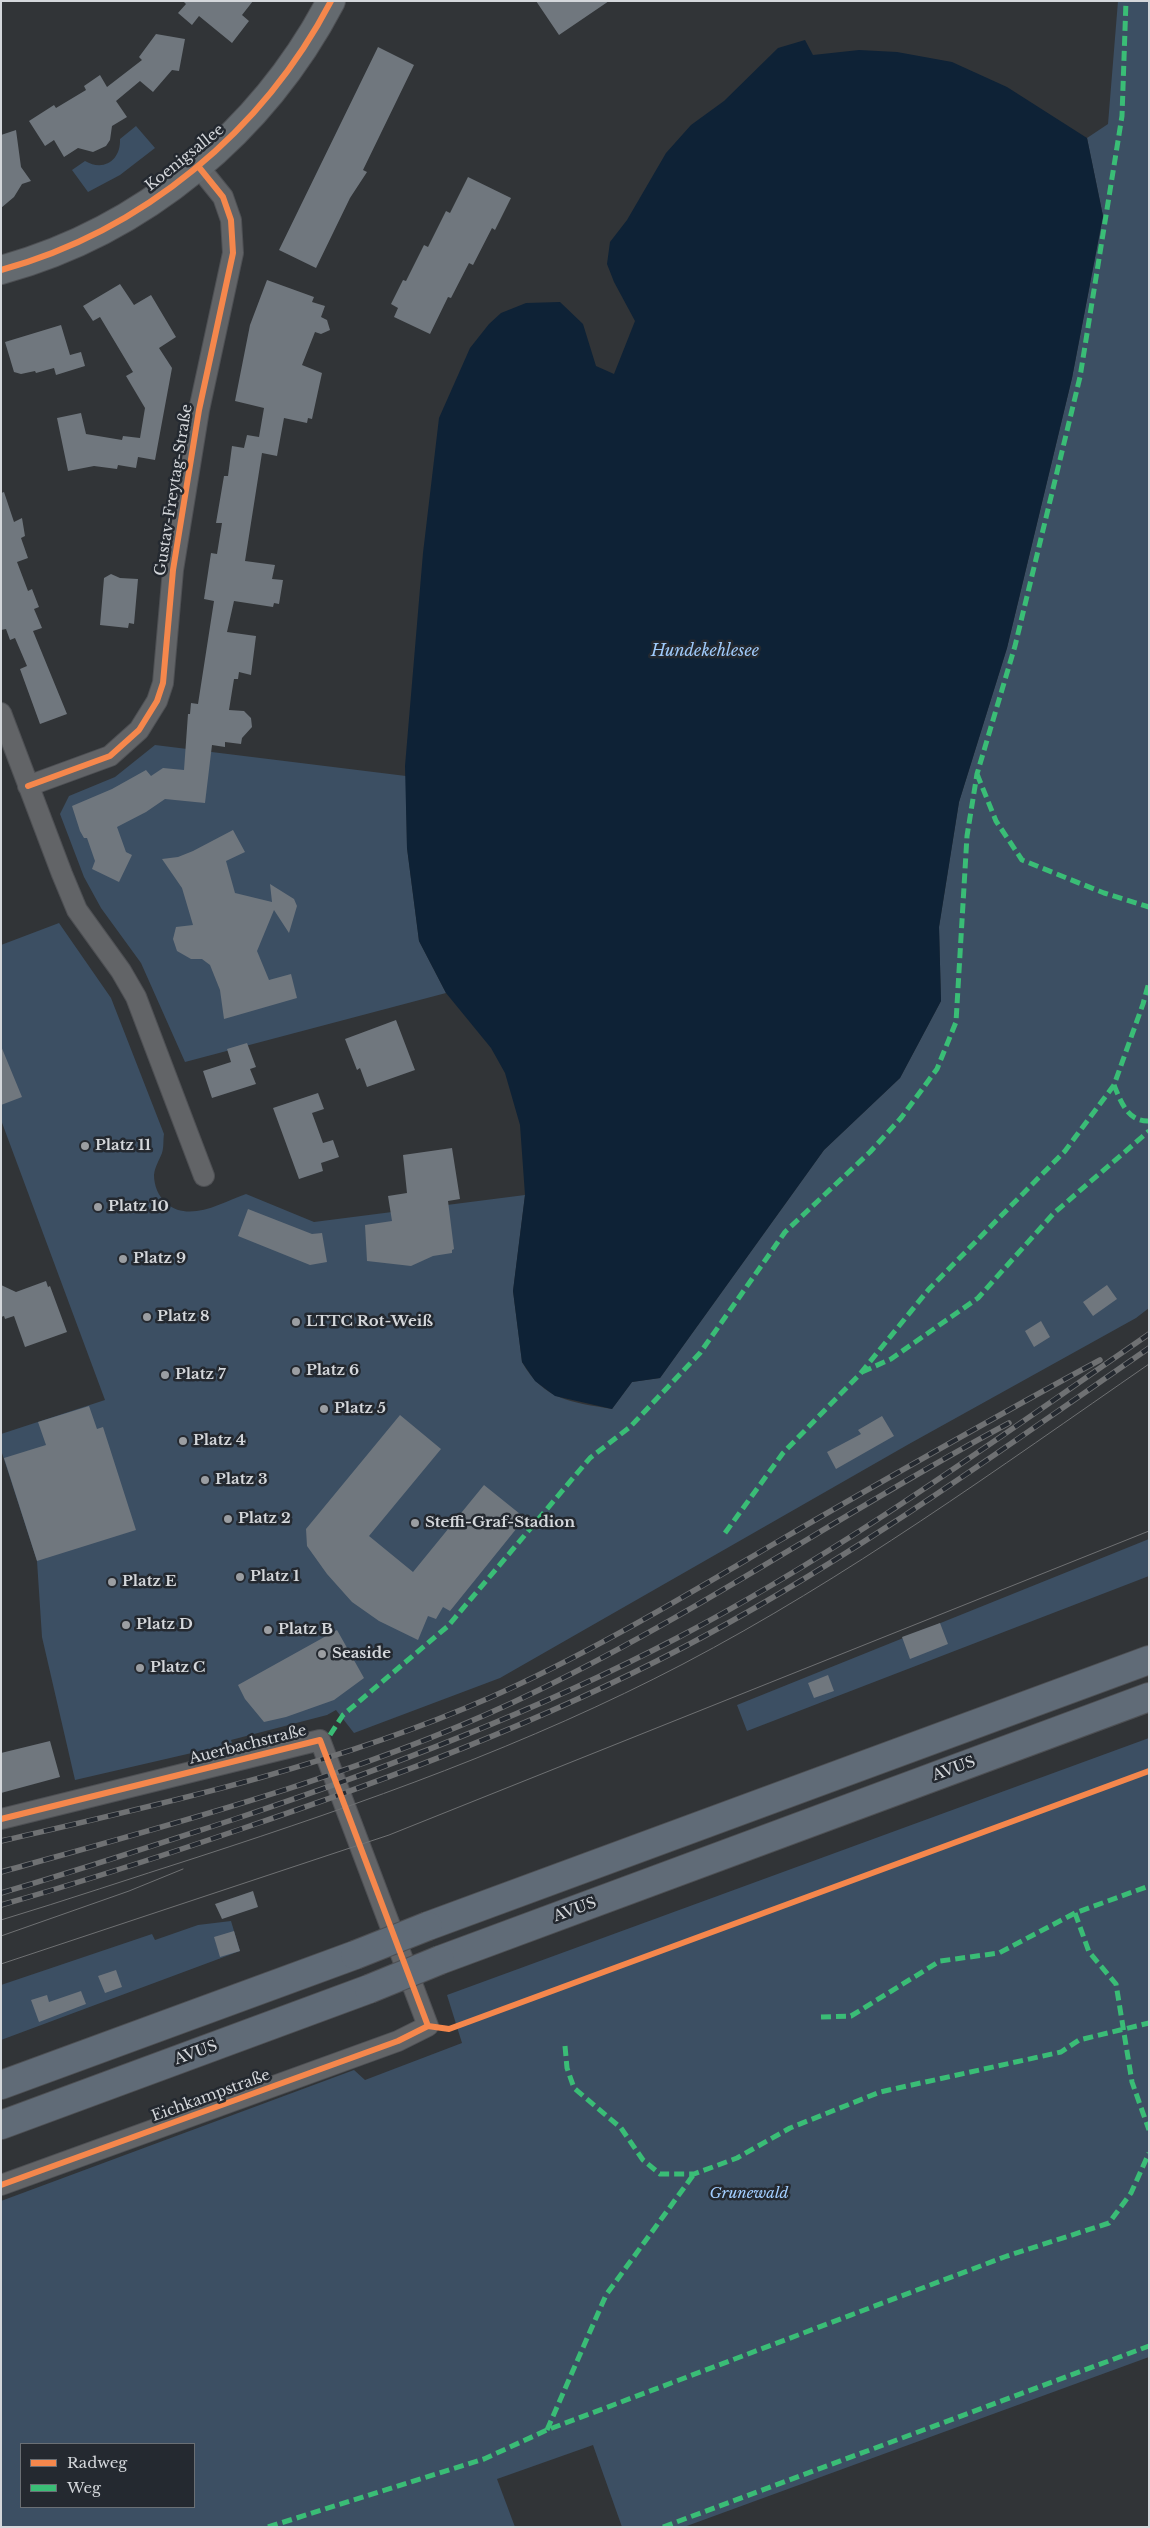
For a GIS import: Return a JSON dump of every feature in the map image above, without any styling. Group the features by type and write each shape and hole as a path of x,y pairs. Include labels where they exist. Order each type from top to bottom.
{"highway":[{"path":"1,2084 1149,1660"},
{"name":"AVUS","path":"1,2125 1149,1697"}],"main road":[{"name":"Koenigsallee","path":"1,270 79,243 142,208 198,166 231,137 266,100 307,45 331,1"}],"street":[{"name":"Gustav-Freytag-Straße","path":"28,786 110,756 138,730 157,701 163,683 173,570 196,429 233,253 231,220 223,197 198,166"},
{"path":"1,713 77,910 121,971 136,997 204,1176"},
{"name":"Auerbachstraße","path":"1,1819 320,1740 428,2026"},
{"name":"Eichkampstraße","path":"1,2185 398,2041 428,2026"}],"green space":[{"path":"1118,1 1149,1 1149,1308 1136,1318 909,1444 500,1678 354,1733 336,1710 327,1715 231,1740 232,1743 222,1746 75,1780 42,1637 37,1561 1,1450 1,1434 105,1400 1,1120 1,945 59,923 111,998 164,1134 163,1151 154,1175 157,1190 166,1203 175,1209 195,1211 205,1209 246,1194 314,1222 525,1195 513,1291 522,1362 531,1375 540,1385 560,1398 612,1409 632,1382 660,1378 824,1150 900,1078 941,1001 939,927 959,802 1007,648 1072,378 1103,216 1087,138 1108,124"},
{"path":"136,126 155,148 120,175 88,192 72,170 85,161 99,165 110,162 118,153 120,139"},
{"path":"155,745 406,776 407,848 419,941 446,993 185,1062 141,963 101,908 84,877 60,814 69,796 115,777"},
{"path":"1149,1539 1149,1576 747,1731 737,1705"},
{"name":"Grunewald","path":"1149,1738 1149,2357 684,2527 622,2527 593,2445 497,2479 515,2527 1,2527 1,2201 354,2070 365,2080 462,2043 447,1995"},
{"path":"231,1921 240,1951 1,2040 1,1985 152,1934 155,1940 198,1925"}],"water":[{"name":"Hundekehlesee","path":"805,40 813,55 859,50 897,52 952,62 1007,87 1087,138 1103,216 1072,378 1007,648 959,802 939,927 941,1001 900,1078 824,1150 660,1378 632,1382 612,1409 555,1396 535,1381 522,1362 513,1291 525,1195 520,1125 505,1073 491,1048 446,993 419,941 407,848 405,766 423,553 439,418 470,348 489,324 501,313 526,303 560,302 583,324 596,366 614,374 635,321 614,282 607,264 610,242 627,220 666,153 691,125 724,101 778,48"}],"building":[{"path":"183,1 253,1 242,15 249,21 232,43 199,16 192,25 178,13 186,4"},
{"path":"536,1 609,1 559,35"},
{"path":"156,34 185,39 179,71 172,70 153,92 140,81 116,101 127,117 112,126 110,140 106,146 93,152 78,148 64,157 54,140 45,146 29,121 54,105 56,108 86,90 84,86 100,75 107,87 142,60 139,57"},
{"path":"378,47 414,65 363,170 367,172 350,198 316,268 279,250"},
{"path":"16,130 21,167 31,181 22,184 14,197 1,208 1,135"},
{"path":"468,177 511,198 495,230 492,228 473,265 469,263 451,298 448,297 430,334 394,317 398,308 391,304 403,280 406,281 424,245 428,247 446,211 450,213"},
{"path":"267,280 314,297 312,302 325,306 321,317 327,320 330,330 321,334 315,332 302,365 322,373 312,419 308,418 307,423 284,418 277,456 262,453 245,561 275,565 272,579 283,580 279,604 274,603 273,607 234,601 227,632 256,636 251,675 239,672 238,679 234,679 229,710 244,711 251,718 252,727 242,738 241,744 225,742 225,747 212,745 205,803 165,799 146,812 117,827 126,852 132,855 119,882 92,869 95,861 87,838 84,838 80,831 72,806 112,789 146,770 151,776 163,768 184,770 188,714 190,714 191,703 198,704 214,601 204,599 211,553 217,554 222,523 216,523 224,476 228,476 232,446 244,448 247,435 259,437 264,408 235,401 250,325"},
{"path":"120,284 134,305 151,295 176,337 159,348 172,368 155,460 138,457 136,468 118,465 117,469 94,466 68,471 57,418 81,413 86,434 122,440 123,436 140,438 145,408 126,376 133,372 100,317 93,321 83,306"},
{"path":"61,325 70,355 81,352 85,366 56,375 54,368 36,373 35,371 21,374 14,372 5,342"},
{"path":"4,492 14,522 22,518 25,536 21,538 28,558 17,562 28,591 32,589 39,607 34,609 42,628 33,631 67,714 40,724 20,669 27,666 15,638 10,640 6,629 1,630 1,493"},
{"path":"111,574 120,578 138,579 134,624 129,623 128,628 100,625 104,578"},
{"path":"233,830 245,852 226,861 235,893 272,902 270,884 294,899 297,906 289,933 274,910 257,951 269,980 291,974 297,998 224,1019 220,990 210,965 202,959 191,959 177,951 173,939 176,927 193,925 182,888 162,859 178,857 193,851"},
{"path":"396,1020 415,1070 367,1087 360,1068 357,1070 345,1039"},
{"path":"247,1043 256,1067 250,1069 256,1084 212,1098 203,1071 231,1062 227,1049"},
{"path":"1,1046 22,1097 1,1105"},
{"path":"318,1093 324,1109 312,1113 323,1143 333,1140 339,1157 321,1163 323,1171 299,1179 273,1108"},
{"path":"452,1148 460,1199 448,1201 454,1249 452,1253 433,1256 411,1266 367,1261 365,1225 392,1221 388,1196 407,1193 403,1155"},
{"path":"248,1209 312,1234 322,1233 327,1262 310,1265 238,1236"},
{"path":"46,1281 48,1287 50,1286 67,1332 25,1347 14,1316 5,1319 4,1316 1,1317 1,1285 16,1292"},
{"path":"1107,1285 1117,1299 1093,1316 1083,1302"},
{"path":"1041,1321 1050,1337 1034,1347 1025,1331"},
{"path":"89,1406 97,1429 103,1427 136,1530 37,1561 4,1458 46,1445 38,1422"},
{"name":"Steffi-Graf-Stadion","path":"400,1415 441,1449 369,1536 413,1572 484,1485 525,1518 450,1611 443,1607 436,1619 428,1616 418,1640 379,1621 352,1602 327,1574 307,1546 306,1529"},
{"path":"882,1416 894,1436 836,1469 827,1452 861,1434 858,1430"},
{"path":"940,1623 948,1644 910,1659 902,1637"},
{"name":"Seaside","path":"337,1630 364,1678 334,1700 286,1717 264,1722 245,1699 238,1685"},
{"path":"828,1675 834,1691 814,1698 808,1683"},
{"path":"50,1741 60,1777 1,1793 1,1753"},
{"path":"253,1891 258,1907 222,1919 215,1904"},
{"path":"234,1931 240,1951 220,1957 214,1937"},
{"path":"116,1970 122,1987 105,1993 98,1976"},
{"path":"81,1991 86,2004 39,2022 31,2000 47,1995 49,2002"}],"tram line":[{"path":"1,1920 260,1837 384,1794 565,1721 624,1693 683,1664 804,1596 978,1482 1149,1364"},
{"path":"1,1964 389,1835 1149,1531"},
{"path":"1,1936 129,1891 183,1869"}],"railway":[{"path":"1,1893 235,1819 348,1780 460,1737 623,1665 739,1604 859,1532 976,1454 1149,1334"},
{"path":"1,1905 152,1859 354,1790 465,1747 629,1675 743,1615 862,1543 978,1466 1149,1348"},
{"path":"1,1841 249,1781 371,1744 489,1698 599,1644 897,1473 1100,1360"},
{"path":"1,1872 274,1793 410,1746 475,1719 539,1690 658,1627 891,1489 1009,1423"}],"marked path":[{"path":"330,1735 343,1715 448,1626 590,1458 630,1427 700,1353 785,1232 870,1152 901,1118 937,1069 956,1022 967,836 977,774 1015,646 1080,377 1122,116 1126,1"},
{"path":"977,774 996,821 1022,860 1104,893 1149,907"},
{"path":"725,1533 783,1453 860,1374 929,1289 1065,1151 1114,1085 1149,982"},
{"path":"1114,1085 1126,1110 1136,1118 1149,1121"},
{"path":"862,1372 891,1359 978,1298 1054,1213 1149,1131"},
{"path":"821,2017 851,2016 940,1961 999,1953 1075,1913 1149,1886"},
{"path":"1075,1913 1089,1952 1116,1984 1132,2082 1149,2130"},
{"path":"565,2046 567,2068 574,2088 621,2128 643,2160 660,2174 694,2174 737,2158 790,2128 880,2092 1061,2052 1079,2040 1149,2023"},
{"path":"268,2527 484,2459 547,2430 1007,2256 1109,2223 1131,2193 1149,2153"},
{"path":"547,2430 606,2295 694,2174"},
{"path":"663,2527 1149,2346"}],"cycle path":[{"path":"1,270 53,253 103,230 150,202 194,170 234,133 271,92 303,48 331,1"},
{"path":"28,786 110,756 139,730 157,701 163,683 173,570 199,410 233,253 231,220 223,197 198,166"},
{"path":"1,1819 320,1740 428,2026"},
{"path":"428,2026 449,2029 1149,1771"},
{"path":"1,2185 398,2041 428,2026"}],"place":[{"name":"Platz 11","path":"85,1146"},
{"name":"Platz 10","path":"98,1207"},
{"name":"Platz 9","path":"123,1259"},
{"name":"Platz 8","path":"147,1317"},
{"name":"LTTC Rot-Weiß","path":"296,1322"},
{"name":"Platz 6","path":"296,1371"},
{"name":"Platz 7","path":"165,1375"},
{"name":"Platz 5","path":"324,1409"},
{"name":"Platz 4","path":"183,1441"},
{"name":"Platz 3","path":"205,1480"},
{"name":"Platz 2","path":"228,1519"},
{"name":"Steffi-Graf-Stadion","path":"415,1523"},
{"name":"Platz 1","path":"240,1577"},
{"name":"Platz E","path":"112,1582"},
{"name":"Platz D","path":"126,1625"},
{"name":"Platz B","path":"268,1630"},
{"name":"Seaside","path":"322,1654"},
{"name":"Platz C","path":"140,1668"}]}
